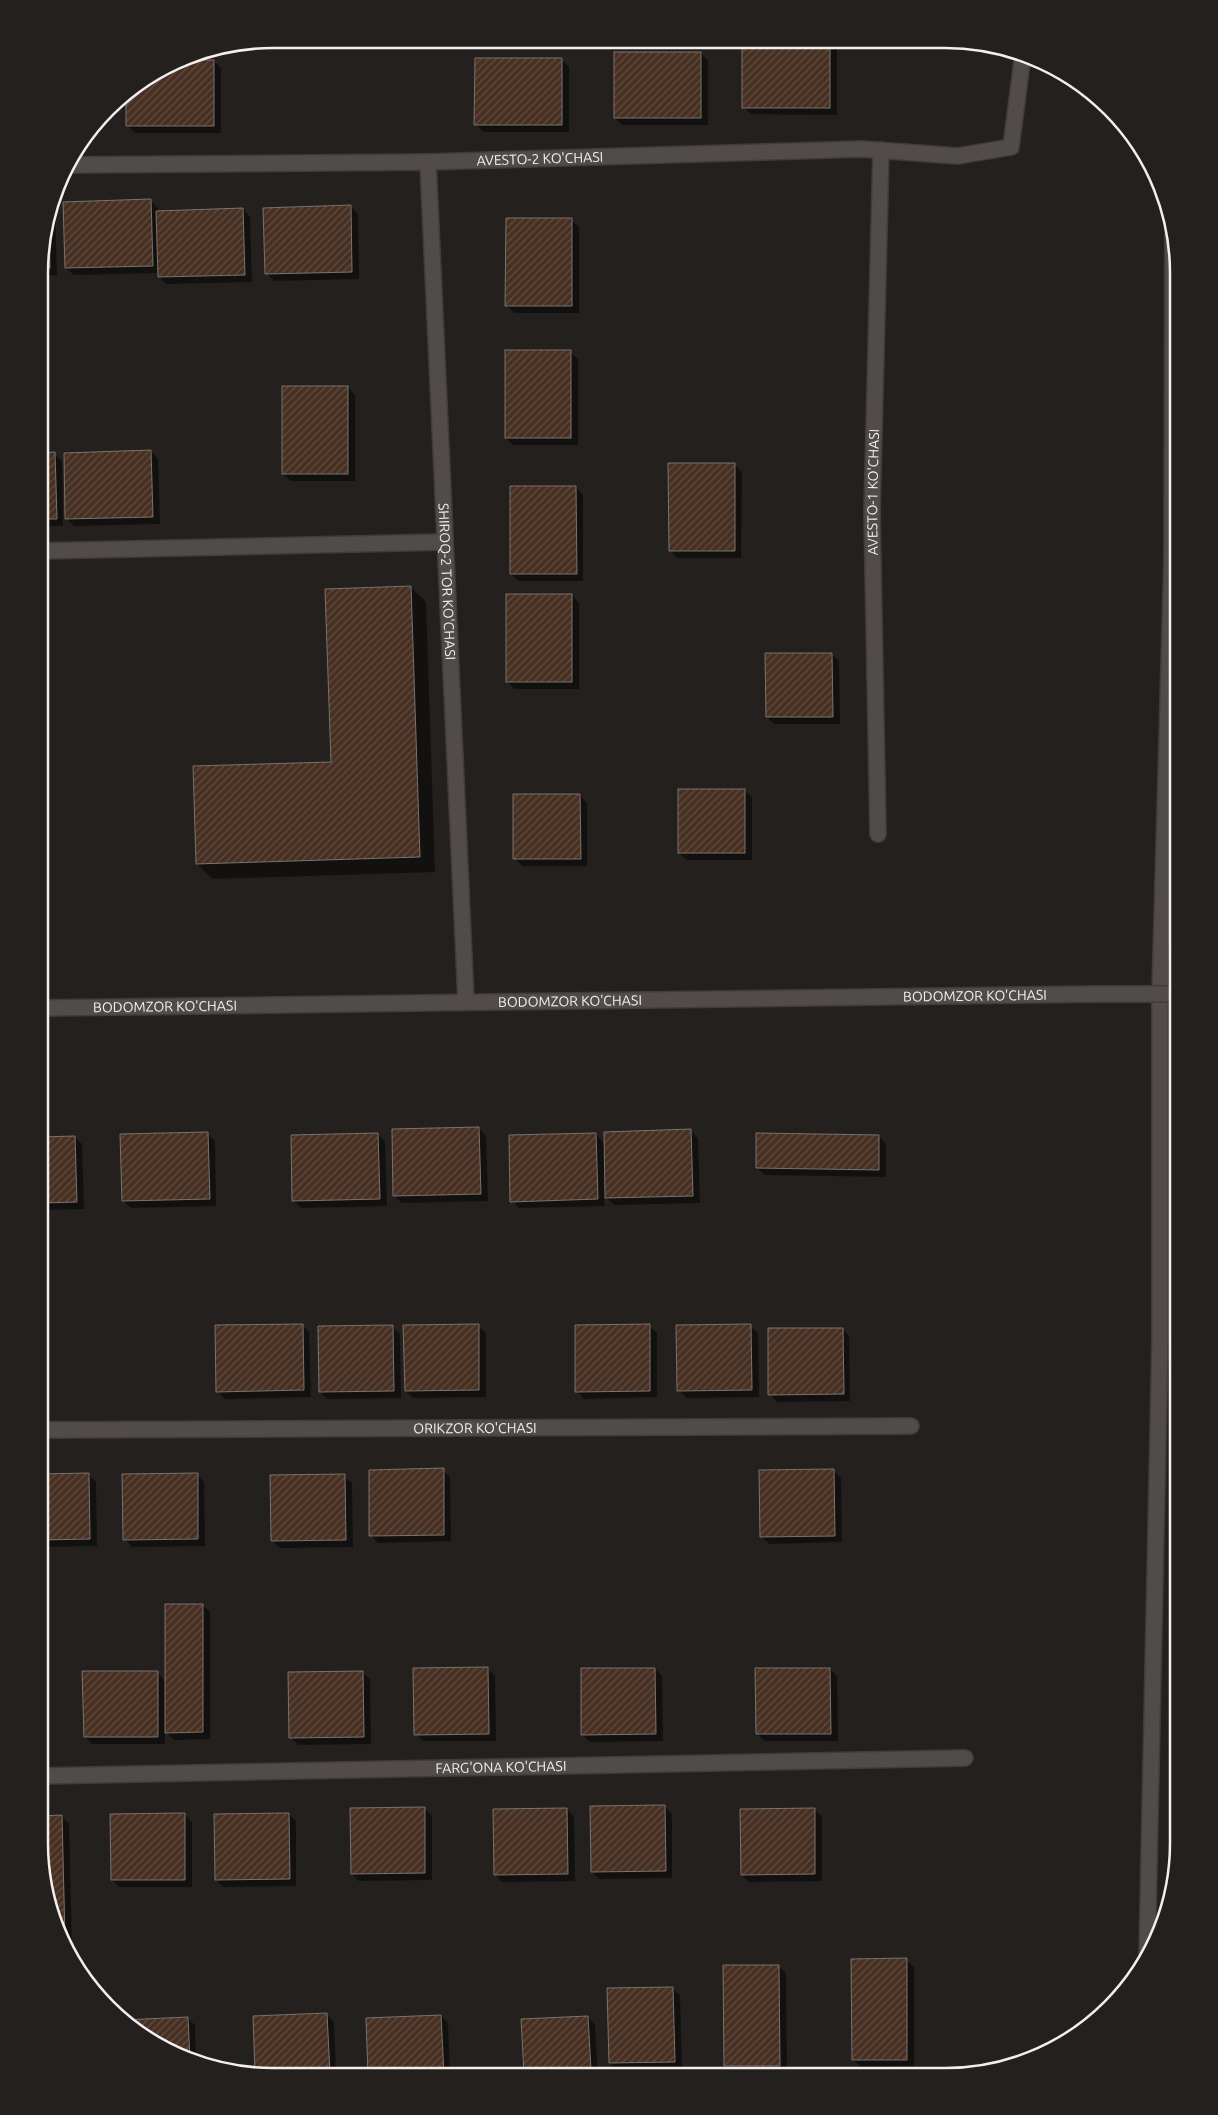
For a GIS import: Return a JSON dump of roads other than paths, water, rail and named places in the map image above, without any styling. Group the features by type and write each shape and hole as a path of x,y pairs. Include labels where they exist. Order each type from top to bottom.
{"street":[{"name":"AVESTO-2 KO'CHASI","path":"75,165 428,162 852,149 958,156 1011,147 1022,61"},
{"name":"AVESTO-1 KO'CHASI","path":"878,834 872,512 881,150"},
{"name":"SHIROQ-2 TOR KO'CHASI","path":"428,162 466,1001"},
{"path":"48,551 445,542"},
{"path":"1147,1941 1160,1339 1160,994 1170,631"},
{"name":"BODOMZOR KO'CHASI","path":"48,1008 466,1001 1170,994"},
{"name":"ORIKZOR KO'CHASI","path":"48,1430 911,1426"},
{"name":"FARG'ONA KO'CHASI","path":"48,1776 965,1758"}]}
